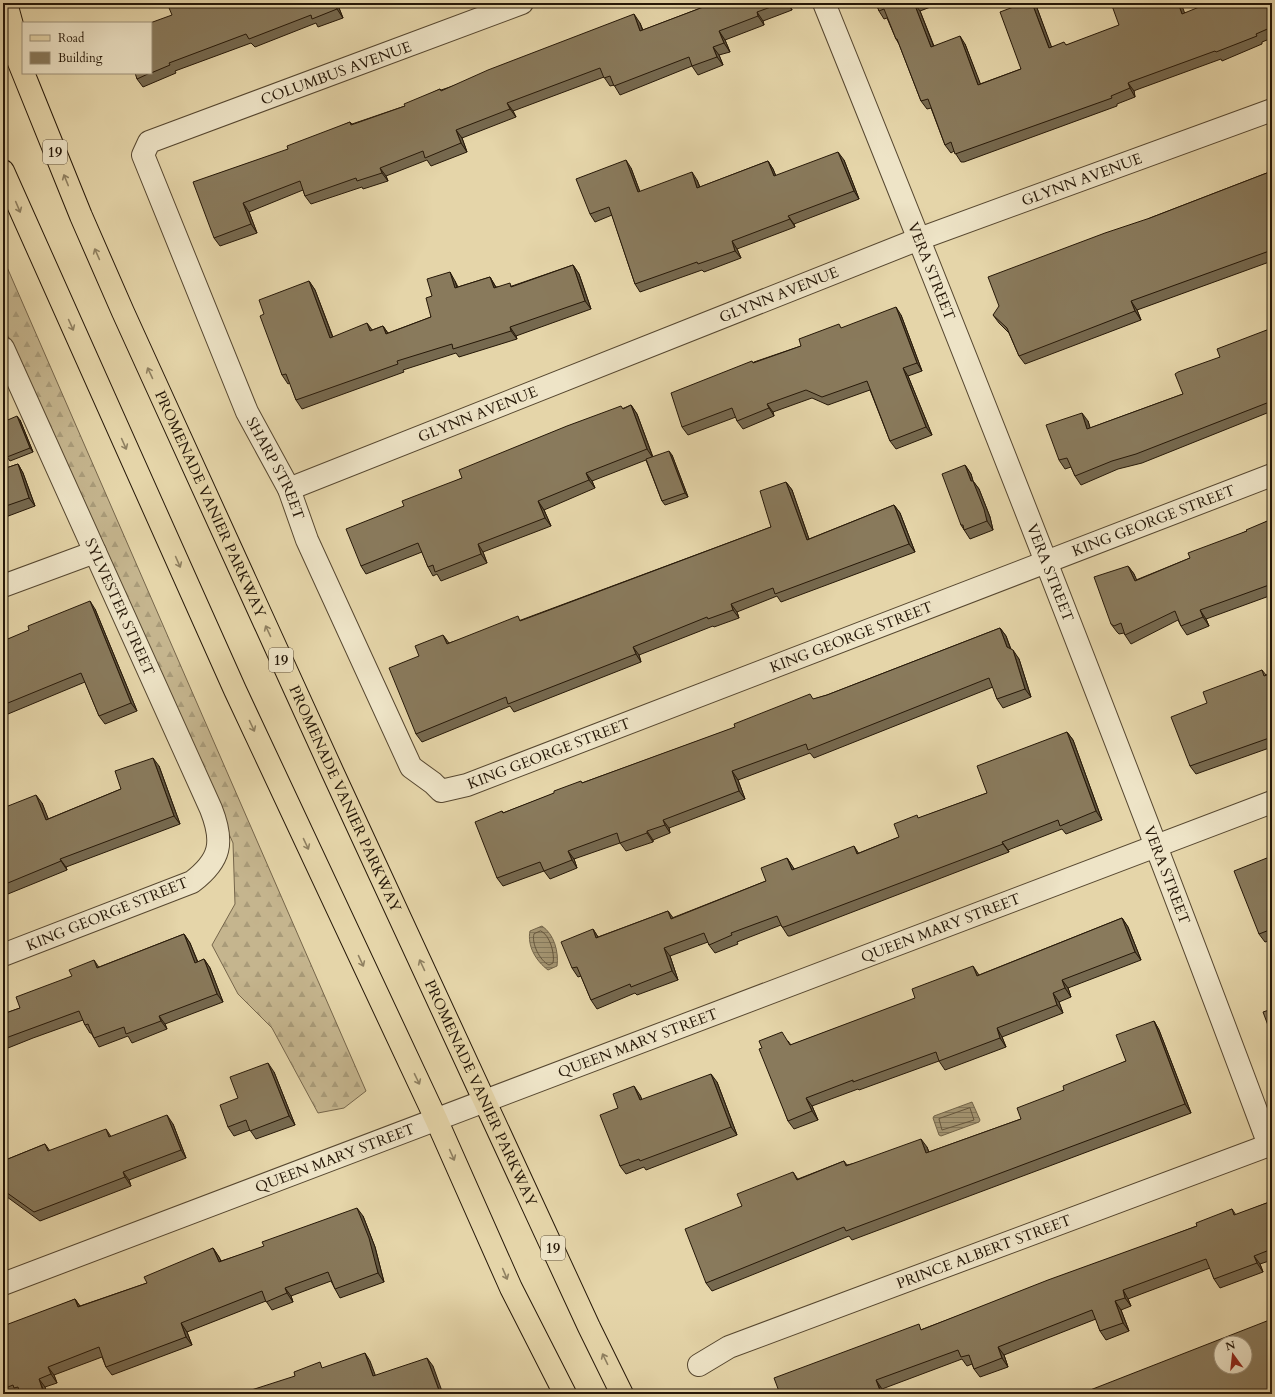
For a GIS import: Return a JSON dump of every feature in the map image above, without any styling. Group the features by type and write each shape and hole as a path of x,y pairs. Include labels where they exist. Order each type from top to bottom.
{"main road":[{"path":"6,3 22,62"},
{"name":"PROMENADE VANIER PARKWAY","path":"3,23 22,69"},
{"name":"PROMENADE VANIER PARKWAY","path":"27,81 80,216 123,312 333,773 622,1394"},
{"path":"3,170 232,683 436,1119 511,1288 565,1394"}],"street":[{"name":"COLUMBUS AVENUE","path":"149,142 522,3"},
{"name":"VERA STREET","path":"824,3 920,239 1157,845 1271,1144"},
{"name":"GLYNN AVENUE","path":"289,489 920,239 1272,110"},
{"name":"SHARP STREET","path":"149,142 143,155 247,412 289,489 307,540 411,767 433,783"},
{"name":"SYLVESTER STREET","path":"3,348 216,821 218,848 214,860 209,868"},
{"name":"KING GEORGE STREET","path":"433,783 441,792 467,785 1272,475"},
{"path":"3,586 94,552"},
{"name":"QUEEN MARY STREET","path":"3,1284 436,1119 486,1102 1272,802"},
{"name":"KING GEORGE STREET","path":"3,955 192,882 209,868"},
{"name":"PRINCE ALBERT STREET","path":"699,1365 729,1347 1271,1144"}],"green space":[{"path":"3,258 366,1091 344,1108 318,1113 272,1028 238,994 212,945 235,904 233,843 3,325"}],"water":[{"path":"542,926 553,938 557,955 557,966 548,970 533,953 529,937 530,931"},
{"path":"972,1102 980,1120 979,1122 941,1136 939,1135 933,1118 934,1116"}],"building":[{"path":"167,3 334,3 337,9 312,19 311,15 249,39 246,34 169,63 170,65 152,73 152,22 172,15"},
{"path":"714,3 782,3 757,12 758,16 719,31 724,43 713,47 717,57 692,66 689,57 614,86 610,76 604,78 600,68 507,103 510,109 456,130 461,143 425,158 423,151 380,168 382,173 357,181 356,178 305,196 300,181 243,203 251,224 214,238 193,182 288,149 287,146 350,122 351,125 405,106 404,104 440,89 441,91 488,70 634,14 640,31"},
{"path":"876,3 914,3 931,47 960,36 978,85 1021,69 1000,12 1024,3 1032,3 1049,48 1064,42 1066,45 1119,25 1111,3 1178,3 1182,14 1209,3 1272,3 1272,27 1256,34 1257,36 1216,52 1215,51 1130,82 1128,83 1130,88 1111,96 1112,98 955,154 951,142 945,145 928,99 921,101 884,9 879,11"},
{"path":"135,74 148,74 137,79"},
{"path":"838,152 854,191 788,216 790,219 732,241 735,251 698,264 697,262 635,284 609,207 590,214 576,179 626,160 638,192 692,172 697,188 768,161 774,176"},
{"path":"1272,171 1272,250 1131,301 1135,311 1019,356 1007,328 993,315 999,306 988,277 1105,233 1150,218"},
{"path":"573,265 585,301 510,327 511,331 453,349 452,344 397,361 398,364 296,400 286,374 282,375 260,316 264,314 259,300 309,281 330,338 367,323 370,331 383,326 386,334 431,317 426,298 432,296 427,279 450,272 455,288 490,277 494,288 510,283 511,287"},
{"path":"896,307 917,363 903,368 926,427 890,441 867,381 822,397 806,390 767,404 769,408 737,421 732,408 682,427 671,393 752,361 753,363 801,346 799,339 839,324 841,328"},
{"path":"1272,328 1272,401 1075,476 1067,458 1059,460 1046,425 1082,413 1087,429 1183,394 1175,374 1220,357 1217,349"},
{"path":"631,405 647,449 586,473 589,480 538,501 545,518 478,544 481,554 435,572 433,565 428,567 418,543 361,566 346,529 404,506 402,501 462,478 459,470 567,426 621,406 623,409"},
{"path":"17,416 30,448 7,457 3,447 3,422"},
{"path":"669,451 685,493 662,501 646,459"},
{"path":"18,464 29,498 3,507 3,469"},
{"path":"965,465 984,509 987,521 964,530 942,474"},
{"path":"786,482 807,540 894,505 909,544 775,594 773,588 731,604 733,610 708,619 707,617 633,647 636,654 508,704 506,697 416,734 389,668 419,656 415,646 443,635 447,644 518,616 520,621 771,527 760,491"},
{"path":"1272,519 1272,592 1269,585 1200,610 1203,617 1181,626 1175,611 1125,635 1121,623 1114,626 1111,624 1094,577 1128,566 1135,581 1190,558 1188,553 1247,531 1246,530"},
{"path":"90,601 131,703 99,716 81,673 3,705 3,641 29,630 28,626"},
{"path":"1000,628 1007,647 1013,650 1025,689 997,699 989,678 808,750 806,744 732,771 739,791 663,820 665,825 647,831 647,833 620,843 617,833 568,851 572,860 544,871 540,862 497,878 475,822 502,811 503,813 581,781 582,783 735,727 734,724 810,694 813,699 827,695"},
{"path":"1262,670 1264,676 1272,673 1272,737 1190,766 1171,717 1207,703 1203,692"},
{"path":"1067,732 1096,811 1060,826 1058,820 1002,842 1003,844 784,927 782,927 777,916 731,933 732,935 709,945 704,933 664,948 672,971 631,987 630,984 591,1000 577,967 572,968 561,942 593,929 596,938 668,911 671,919 766,881 761,868 787,858 792,870 854,846 857,854 899,837 894,824 917,815 918,818 987,793 977,766"},
{"path":"153,758 174,816 60,859 61,861 3,885 3,808 36,795 46,820 121,789 115,771"},
{"path":"1272,856 1272,929 1259,934 1234,871"},
{"path":"1122,918 1135,952 1062,980 1065,988 1053,993 1057,1005 997,1028 1000,1038 939,1061 936,1052 853,1082 853,1080 806,1098 812,1111 788,1121 759,1049 762,1048 759,1041 782,1032 790,1045 915,998 912,989 973,966 977,976"},
{"path":"184,934 195,963 204,959 217,994 159,1016 161,1021 126,1034 124,1027 94,1038 88,1024 85,1025 79,1011 3,1039 3,1014 20,1008 16,997 72,976 69,970 94,960 97,968"},
{"path":"1272,1009 1272,1036 1263,1012"},
{"path":"1154,1021 1185,1104 846,1231 844,1227 706,1283 685,1229 742,1206 737,1194 793,1172 797,1180 844,1161 846,1166 921,1139 926,1153 1021,1119 1017,1108 1064,1090 1063,1086 1126,1061 1116,1035"},
{"path":"268,1063 289,1116 250,1131 246,1120 228,1127 220,1105 238,1098 230,1077"},
{"path":"711,1074 731,1127 640,1161 639,1159 620,1166 600,1115 618,1108 613,1094 634,1086 640,1100"},
{"path":"167,1115 181,1150 123,1172 125,1177 34,1212 3,1190 3,1161 45,1144 48,1151 106,1129 109,1137"},
{"path":"1272,1201 1272,1249 1254,1256 1257,1263 1214,1279 1206,1259 1123,1290 1125,1298 1115,1301 1123,1323 1100,1331 1092,1310 998,1347 1002,1358 974,1369 969,1355 961,1357 958,1350 876,1380 881,1393 880,1394 780,1394 774,1378 919,1324 921,1330 1048,1280 1197,1226 1196,1223 1232,1209 1234,1215"},
{"path":"357,1208 369,1238 378,1273 335,1289 328,1272 285,1288 287,1293 266,1302 262,1291 181,1323 186,1337 106,1367 99,1347 48,1367 51,1374 39,1379 44,1394 20,1394 18,1387 14,1388 13,1385 3,1389 3,1326 75,1299 78,1307 147,1283 144,1277 213,1248 219,1262 264,1246 262,1242"},
{"path":"1272,1319 1272,1394 1080,1394 1213,1342 1213,1375 1253,1375 1253,1335 1231,1335"},
{"path":"365,1353 373,1376 427,1358 440,1393 239,1394 295,1376 294,1372 320,1362 322,1368"}]}
